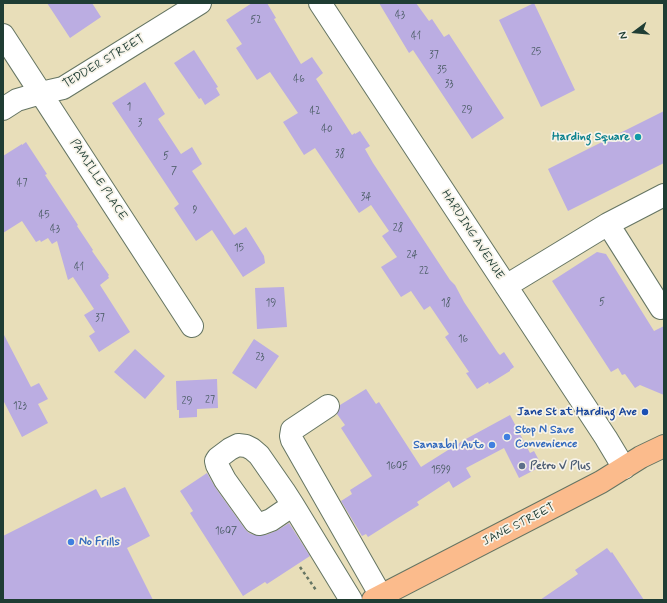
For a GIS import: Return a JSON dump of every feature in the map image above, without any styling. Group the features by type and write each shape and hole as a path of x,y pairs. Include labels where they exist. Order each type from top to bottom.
{"main road":[{"name":"JANE STREET","path":"377,598 601,482 641,457 664,446"}],"street":[{"name":"TEDDER STREET","path":"3,109 17,100 63,88 200,3"},
{"name":"HARDING AVENUE","path":"320,3 606,438 624,468"},
{"name":"PAMILLE PLACE","path":"3,35 192,326"},
{"path":"506,286 608,224 664,195"},
{"path":"608,224 661,308 664,306"},
{"path":"328,406 292,430 292,440 377,598"},
{"path":"293,505 351,600"}],"path":[{"path":"300,567 316,590"}],"building":[{"path":"47,3 92,3 101,17 70,38"},
{"path":"252,3 267,3 276,18 274,19 301,64 312,57 323,73 316,79 352,135 360,131 370,146 365,149 373,163 450,280 455,285 464,302 498,353 500,355 504,352 514,367 510,371 489,384 488,382 477,389 466,373 469,372 445,337 449,334 430,306 424,310 411,291 401,297 381,267 397,257 382,236 389,231 371,205 359,213 315,148 304,155 283,122 298,113 270,72 257,80 236,48 242,44 226,20"},
{"path":"379,3 416,3 429,21 432,19 444,37 449,34 504,118 472,139 413,50 409,53"},
{"path":"534,3 575,90 541,107 499,20"},
{"path":"194,50 218,87 216,88 220,95 205,105 201,98 199,99 174,63"},
{"path":"145,82 165,114 158,119 181,154 192,147 202,164 192,171 234,235 246,227 264,256 265,263 243,277 212,230 196,241 174,208 179,204 112,103"},
{"name":"Harding Square","path":"664,111 664,163 568,211 548,169"},
{"path":"26,142 47,174 45,175 78,225 77,226 93,250 92,251 109,275 109,278 100,285 130,332 99,352 89,336 95,332 84,315 94,309 73,277 68,280 57,241 52,244 48,238 41,242 40,240 36,242 22,221 3,233 3,156"},
{"path":"597,252 606,254 654,331 664,326 664,395 640,385 635,388 625,374 622,375 618,368 611,372 552,281"},
{"path":"284,287 287,327 257,329 255,288"},
{"path":"3,333 31,387 39,383 48,399 38,404 48,423 22,437 3,400"},
{"path":"254,339 279,356 256,389 232,373"},
{"path":"135,349 165,376 145,399 114,372"},
{"path":"217,379 218,408 197,409 197,417 179,418 179,410 177,410 176,381"},
{"path":"366,389 376,404 379,402 421,467 464,440 510,415 530,453 534,451 542,466 519,478 504,448 466,468 471,477 453,488 449,481 417,502 419,505 368,537 366,534 362,536 341,501 352,494 350,490 372,476 341,428 345,425 337,414 340,405"},
{"path":"207,473 215,487 249,533 254,535 266,535 289,523 310,556 267,584 265,582 243,596 190,513 193,511 180,491"},
{"name":"No Frills","path":"125,487 150,536 127,548 153,600 3,600 3,536 96,489 101,498"},
{"path":"607,548 611,553 612,552 644,600 540,600 578,574 575,570"}],"place":[{"name":"Harding Square","path":"638,137"},
{"name":"Jane St at Harding Ave","path":"645,412"},
{"name":"Stop N Save Convenience","path":"507,437"},
{"name":"Sanaabil Auto","path":"492,445"},
{"name":"Petro V Plus","path":"522,466"},
{"name":"No Frills","path":"71,542"}]}
